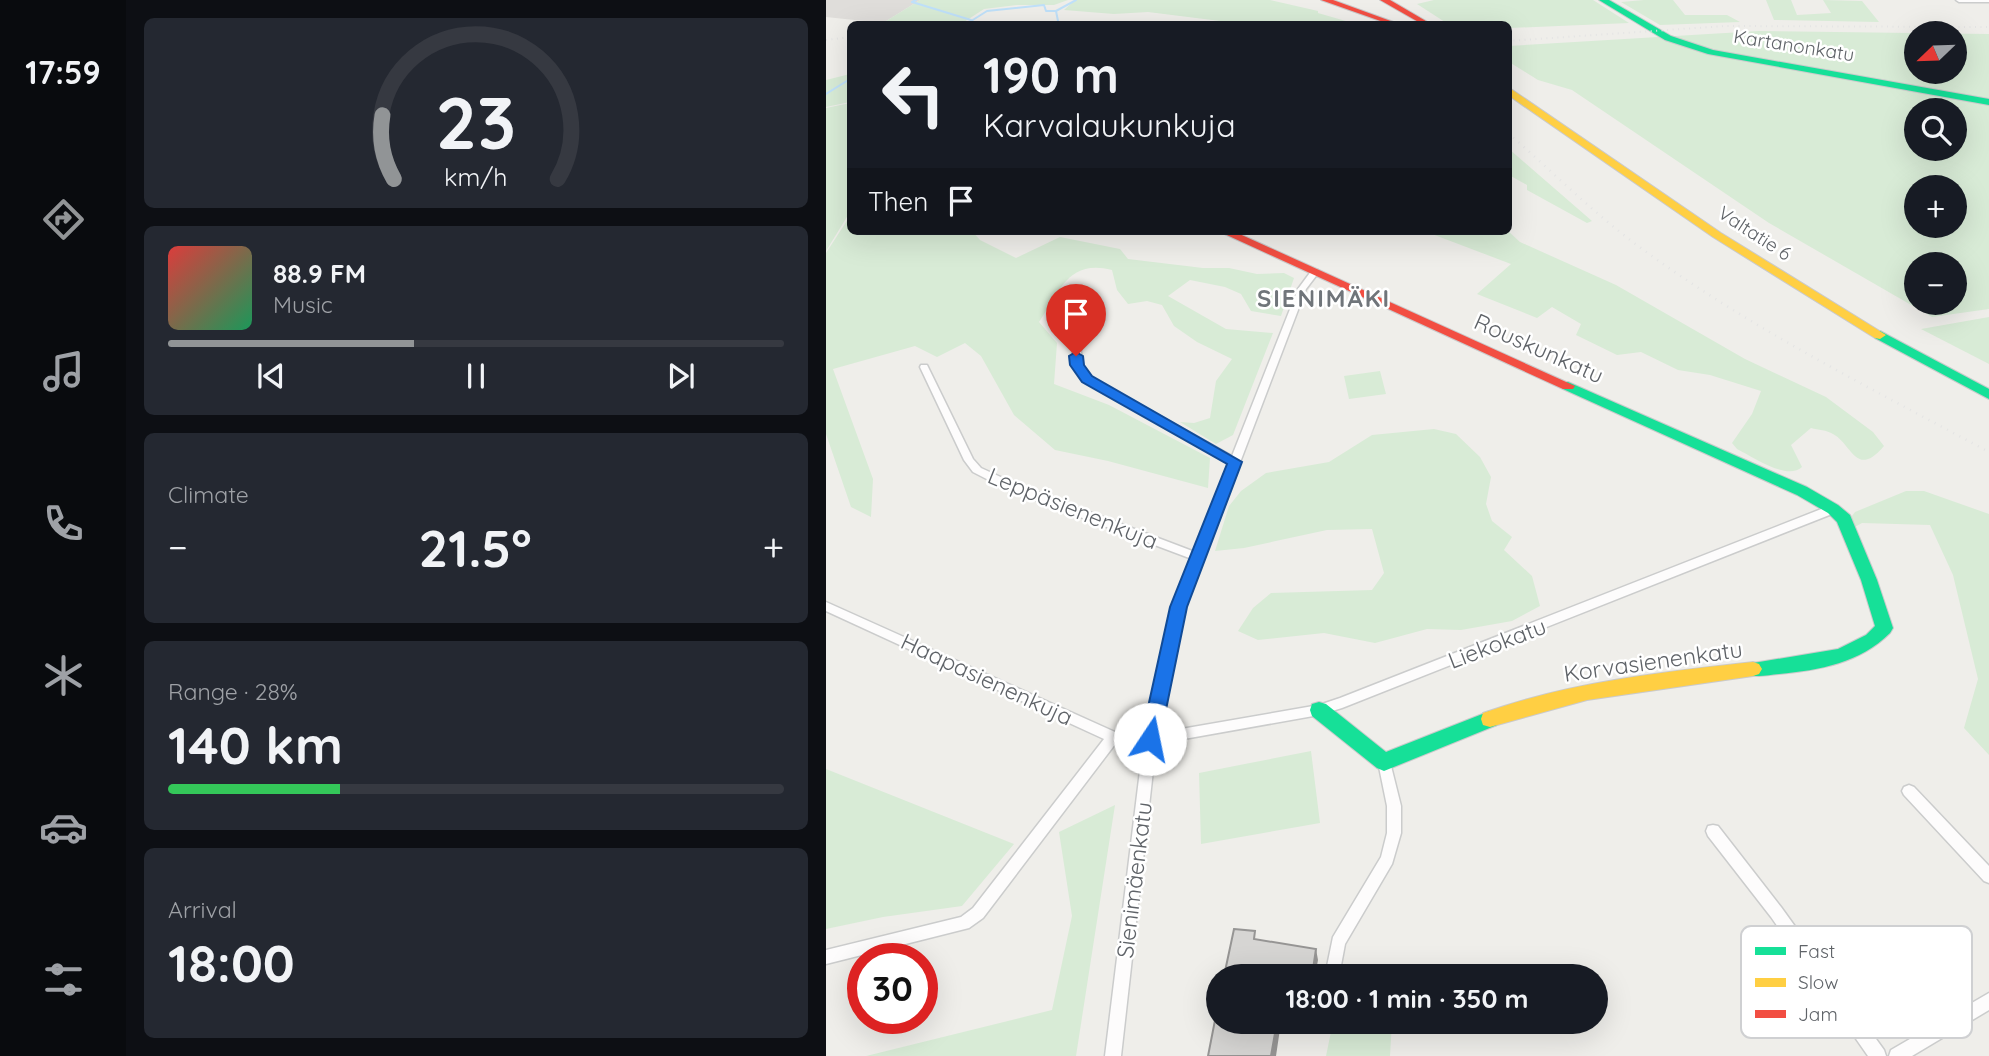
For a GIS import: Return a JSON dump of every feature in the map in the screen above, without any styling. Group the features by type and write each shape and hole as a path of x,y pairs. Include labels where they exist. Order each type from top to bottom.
{"main road":[{"path":"1325,0 1386,21"},
{"path":"1367,0 1401,21"},
{"path":"1384,0 1422,21"},
{"name":"Kartanonkatu","path":"1604,0 1668,38 1720,54 1989,102"},
{"name":"Valtatie 6","path":"1512,78 1731,229 1874,318 1989,380"},
{"name":"Valtatie 6","path":"1512,93 1717,235 1861,324 1989,395"},
{"name":"Rouskunkatu","path":"1233,235 1757,470 1833,509"},
{"name":"Korvasienenkatu","path":"1384,762 1547,700 1594,690 1806,662 1851,651 1867,644 1880,636 1884,628 1881,612 1844,519 1833,509"},
{"path":"1319,710 1384,762"}],"street":[{"path":"1959,0 1989,0"},
{"name":"Sienimäenkatu","path":"1113,1056 1150,739 1168,646 1179,607 1302,289 1315,272"},
{"path":"1083,325 1076,356 1077,365 1087,379 1235,462"},
{"name":"Leppäsienenkuja","path":"924,367 969,460 977,470 1012,487 1198,557"},
{"name":"Liekokatu","path":"1150,739 1319,710 1373,692 1833,509"},
{"name":"Haapasienenkuja","path":"826,606 1113,737 1132,742 1150,739"},
{"path":"826,957 964,923 978,913 1113,737"},
{"path":"1334,964 1338,942 1387,859 1394,832 1394,806 1384,762"},
{"path":"1909,791 1989,876"},
{"path":"1713,831 1786,926"},
{"path":"1972,1011 1989,1001"},
{"path":"1865,1038 1878,1056"},
{"path":"1897,1056 1927,1038"}],"shaded area":[{"path":"826,0 920,0 886,21 826,17"}],"green space":[{"path":"920,0 1068,0 1054,5 1017,5 984,9 966,21 886,21"},
{"path":"1075,0 1270,0 1318,11 1346,21 1220,21 1148,12 1114,14 1064,10"},
{"path":"1434,0 1593,0 1629,23 1512,28 1512,21 1443,21 1417,4"},
{"path":"1673,0 1685,15 1727,15 1740,22 1660,25 1621,2"},
{"path":"1766,0 1791,0 1797,15 1831,13 1823,0 1862,1 1879,22 1774,20"},
{"path":"1759,31 1904,33 1904,84 1967,84 1967,34 1989,34 1989,309 1967,312 1967,252 1904,252 1904,301 1769,223 1572,90 1538,80 1512,64 1512,46"},
{"path":"847,75 847,103 826,107 826,80"},
{"path":"847,104 847,217 826,251 826,108"},
{"path":"1512,152 1592,221 1587,223 1527,190 1527,185 1512,177"},
{"path":"847,221 847,235 976,235 980,240 1016,258 1060,237 1120,249 1128,259 1203,268 1229,268 1257,274 1284,273 1294,278 1281,316 1251,311 1241,294 1225,287 1190,280 1168,296 1226,329 1273,333 1233,435 1216,444 1180,422 1194,423 1210,418 1216,381 1232,359 1197,342 1174,326 1162,305 1147,301 1128,304 1117,290 1112,270 1097,268 1075,273 1060,289 1039,322 1057,343 1054,384 1109,405 1210,458 1208,488 1055,450 1014,415 981,356 965,343 937,357 915,346 833,369 873,479 871,517 851,507 826,434 826,253"},
{"path":"1435,235 1512,235 1520,242 1616,285 1745,359 1826,397 1873,432 1884,446 1875,455 1861,459 1833,434 1811,428 1791,445 1802,467 1796,471 1788,471 1770,466 1737,449 1732,443 1752,414 1761,391 1710,375 1678,370 1641,352 1617,355 1576,335 1581,324 1552,307 1537,318 1477,294 1511,264"},
{"path":"1989,317 1989,364 1921,329"},
{"path":"1380,371 1386,394 1349,399 1344,376"},
{"path":"1434,429 1456,434 1480,457 1491,477 1486,504 1492,521 1512,537 1504,550 1532,576 1540,606 1512,621 1461,630 1427,629 1375,643 1324,633 1258,640 1238,631 1253,608 1271,593 1372,590 1384,573 1372,529 1327,530 1244,548 1215,551 1229,506 1241,491 1266,473 1329,462 1372,435"},
{"path":"1906,491 1924,491 1989,514 1989,755 1964,728 1978,679 1953,575 1930,525 1862,523 1853,528 1852,516 1855,512"},
{"path":"1311,751 1320,823 1201,844 1199,773"},
{"path":"826,769 1014,844 962,906 883,917 826,929"},
{"path":"1115,805 1076,1056 866,1056 1052,1010 1072,916 1059,832"},
{"path":"1331,1034 1391,1034 1390,1056 1326,1056"}],"building":[{"path":"1234,929 1255,931 1254,939 1316,949 1314,964 1227,964"},
{"path":"1212,1034 1275,1034 1271,1056 1208,1056"}],"waterway":[{"path":"916,0 912,2 971,20"},
{"path":"1056,11 1076,0"},
{"path":"971,21 987,11 1044,5 1046,11 1056,11"},
{"path":"1056,11 1058,21"},
{"path":"826,94 847,81"}],"railway":[{"path":"1512,41 1725,26 1989,27"},
{"path":"826,40 847,37"},
{"path":"1512,137 1609,223 1686,279 1813,357 1989,452"}],"traffic: fast":[{"path":"1603,0 1668,38 1711,52 1989,102"},
{"path":"1880,335 1989,395"},
{"path":"1568,386 1802,491 1833,509 1844,519 1869,580 1884,628 1872,640 1841,655 1806,663 1753,669"},
{"path":"1319,710 1384,762 1490,719"}],"traffic: slow":[{"path":"1512,93 1717,235 1880,335"},
{"path":"1490,719 1587,692 1753,669"}],"traffic: jam":[{"path":"1325,0 1386,21"},
{"path":"1384,0 1422,21"},
{"path":"1233,235 1568,386"}],"district":[{"name":"SIENIMÄKI","path":"1324,298"}],"route":[{"path":"1076,356 1081,374 1087,379 1235,462 1179,607 1168,646 1150,739"}]}
